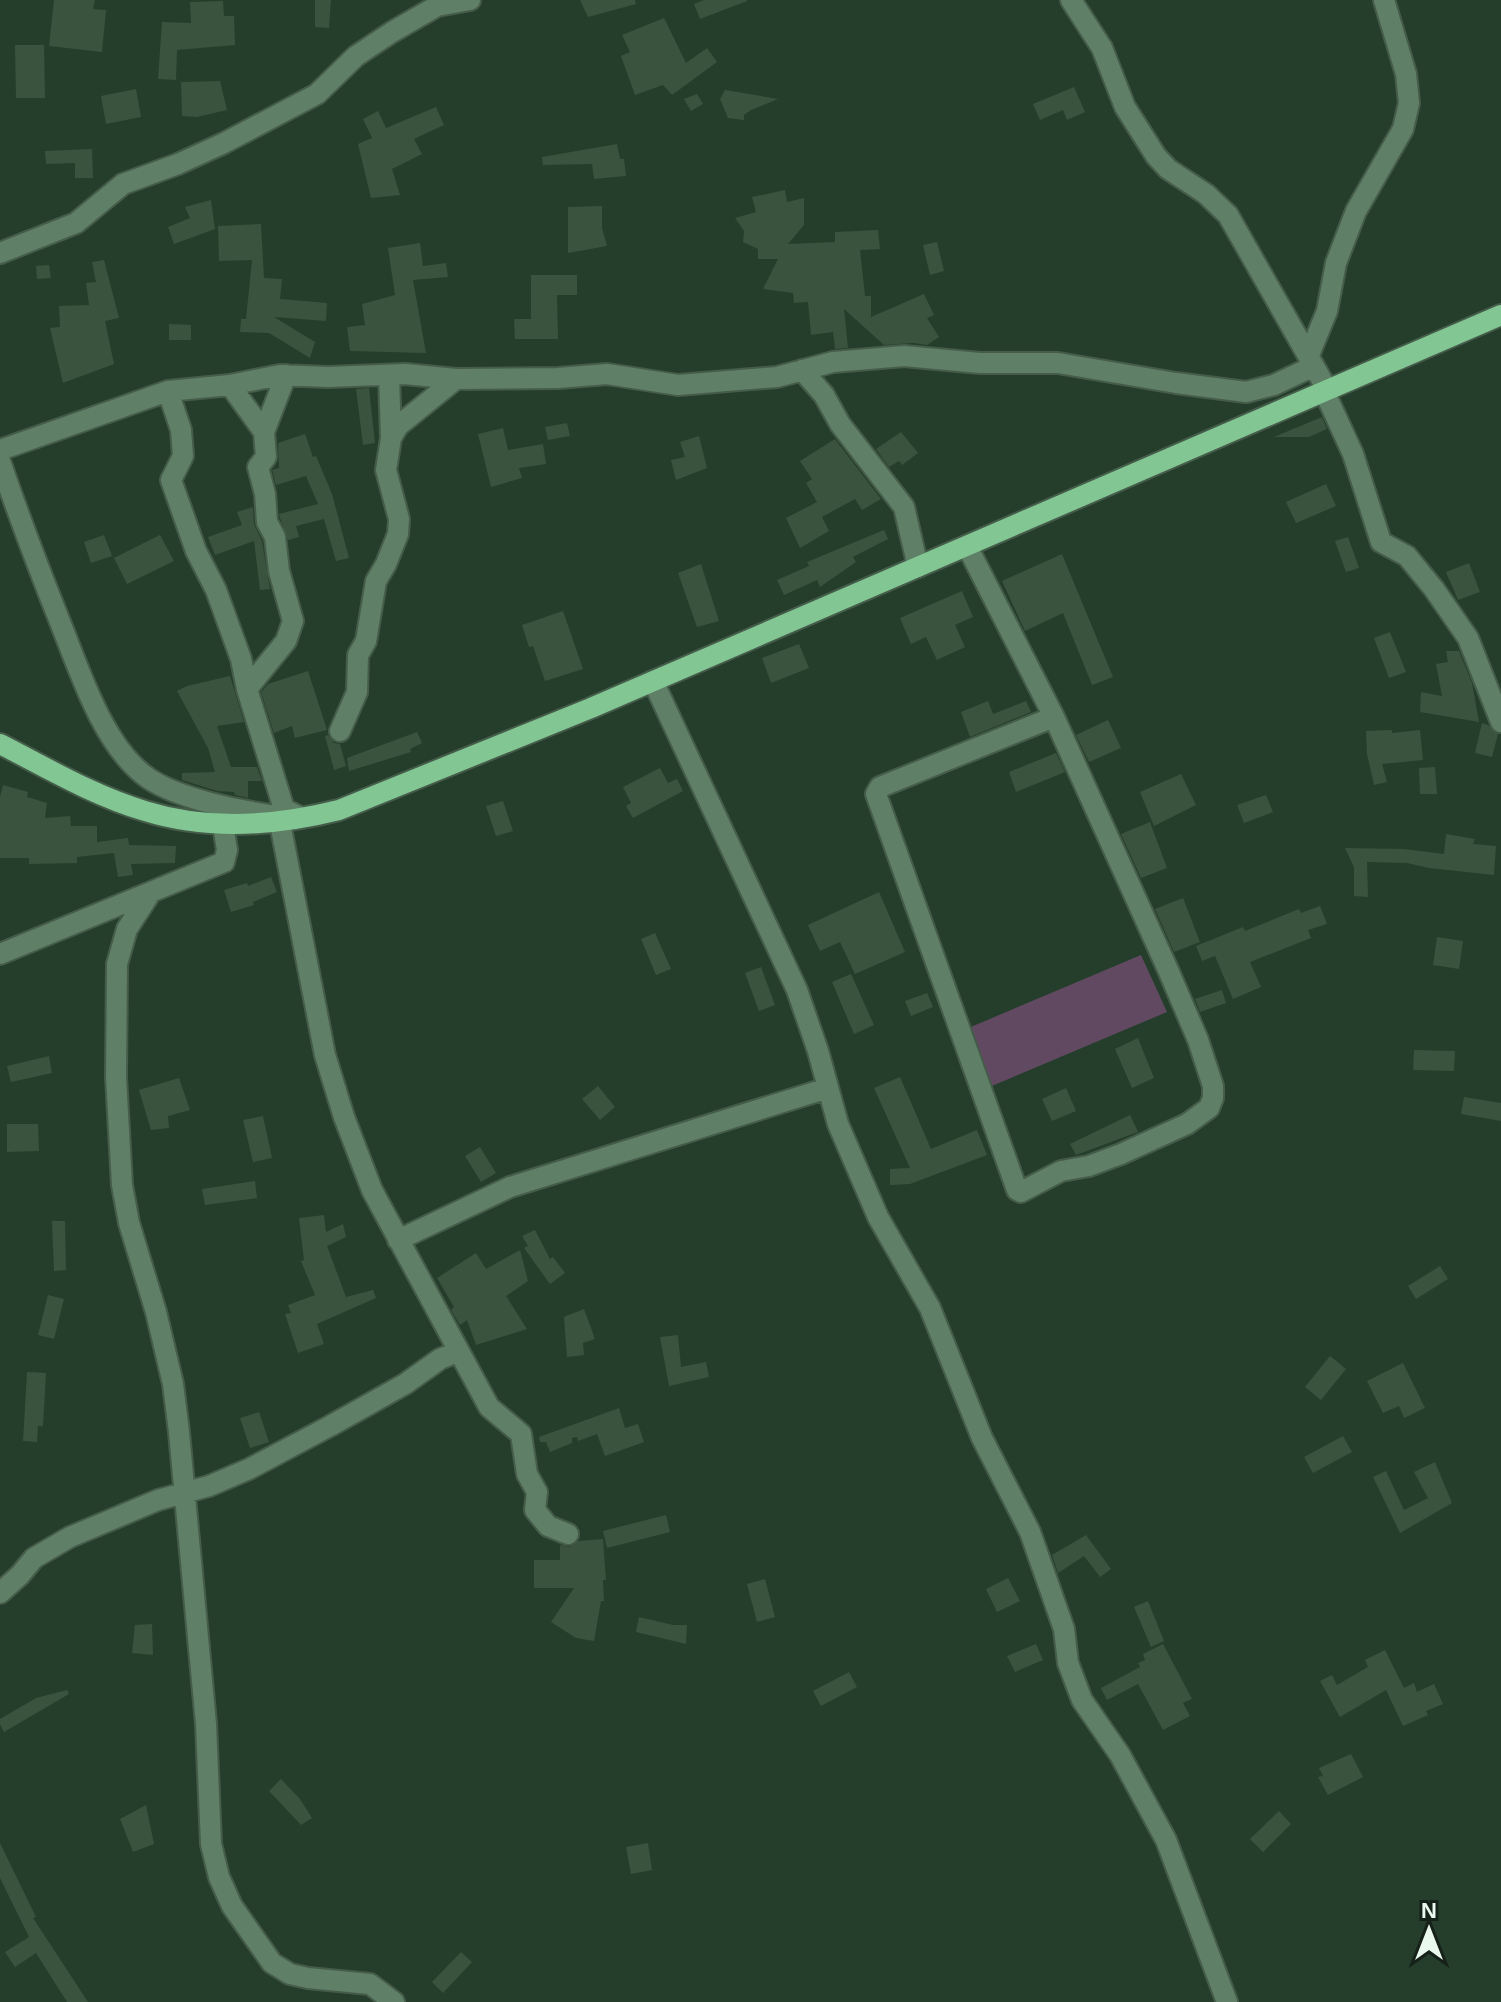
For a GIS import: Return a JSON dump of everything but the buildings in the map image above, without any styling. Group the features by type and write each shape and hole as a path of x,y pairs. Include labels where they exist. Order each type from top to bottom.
{"main road":[{"path":"0,744 109,798 146,812 223,825 280,823 339,810 653,681 1501,315"}],"street":[{"path":"0,253 76,223 123,184 224,143 317,94 356,56 437,6 470,0"},
{"path":"1071,0 1102,48 1125,107 1156,156 1168,169 1206,194 1228,215 1312,361 1353,454 1381,542 1407,556 1468,638 1501,722"},
{"path":"0,450 168,391 286,375 389,375 456,379 607,374 678,385 777,377 833,362 904,356 1005,365 1058,363 1246,392 1274,385 1312,361 1327,311 1336,263 1356,211 1403,129 1409,103 1406,74 1384,0"},
{"path":"802,370 824,395 840,424 904,507 918,567"},
{"path":"247,689 286,641 293,621 279,571 275,537 267,522 265,494 258,467 266,457 264,432 286,375"},
{"path":"340,731 357,692 358,655 366,641 376,581 398,534 399,519 386,470 391,438 389,375"},
{"path":"391,438 398,426 456,379"},
{"path":"230,385 264,432"},
{"path":"168,391 181,430 183,456 171,480 196,551 216,590 241,659 247,689 284,809 304,819"},
{"path":"0,461 36,566 79,671 109,731 127,758 152,781 179,793 266,814 304,819"},
{"path":"967,546 1054,717 1198,1040 1211,1075 1213,1098 1209,1108 1187,1124 1089,1166 1061,1171 1021,1192 1017,1190 876,794 880,787 1054,717"},
{"path":"653,681 797,990 838,1124 878,1217 930,1308 982,1438 1030,1532 1064,1629 1068,1663 1082,1700 1120,1755 1166,1840 1227,2002"},
{"path":"280,823 325,1055 344,1117 372,1190 489,1407 521,1434 527,1474 537,1492 535,1510 548,1526 568,1534"},
{"path":"0,954 224,862 227,850 223,825"},
{"path":"151,892 127,929 117,964 116,1053 122,1185 129,1223 156,1312 173,1384 206,1724 211,1844 219,1877 232,1906 272,1963 290,1974 308,1978 370,1984 394,2002"},
{"path":"398,1240 510,1187 828,1088"},
{"path":"0,1593 34,1558 70,1537 249,1469 457,1352"}],"shaded area":[{"path":"1141,955 1167,1012 987,1088 966,1029"}]}
